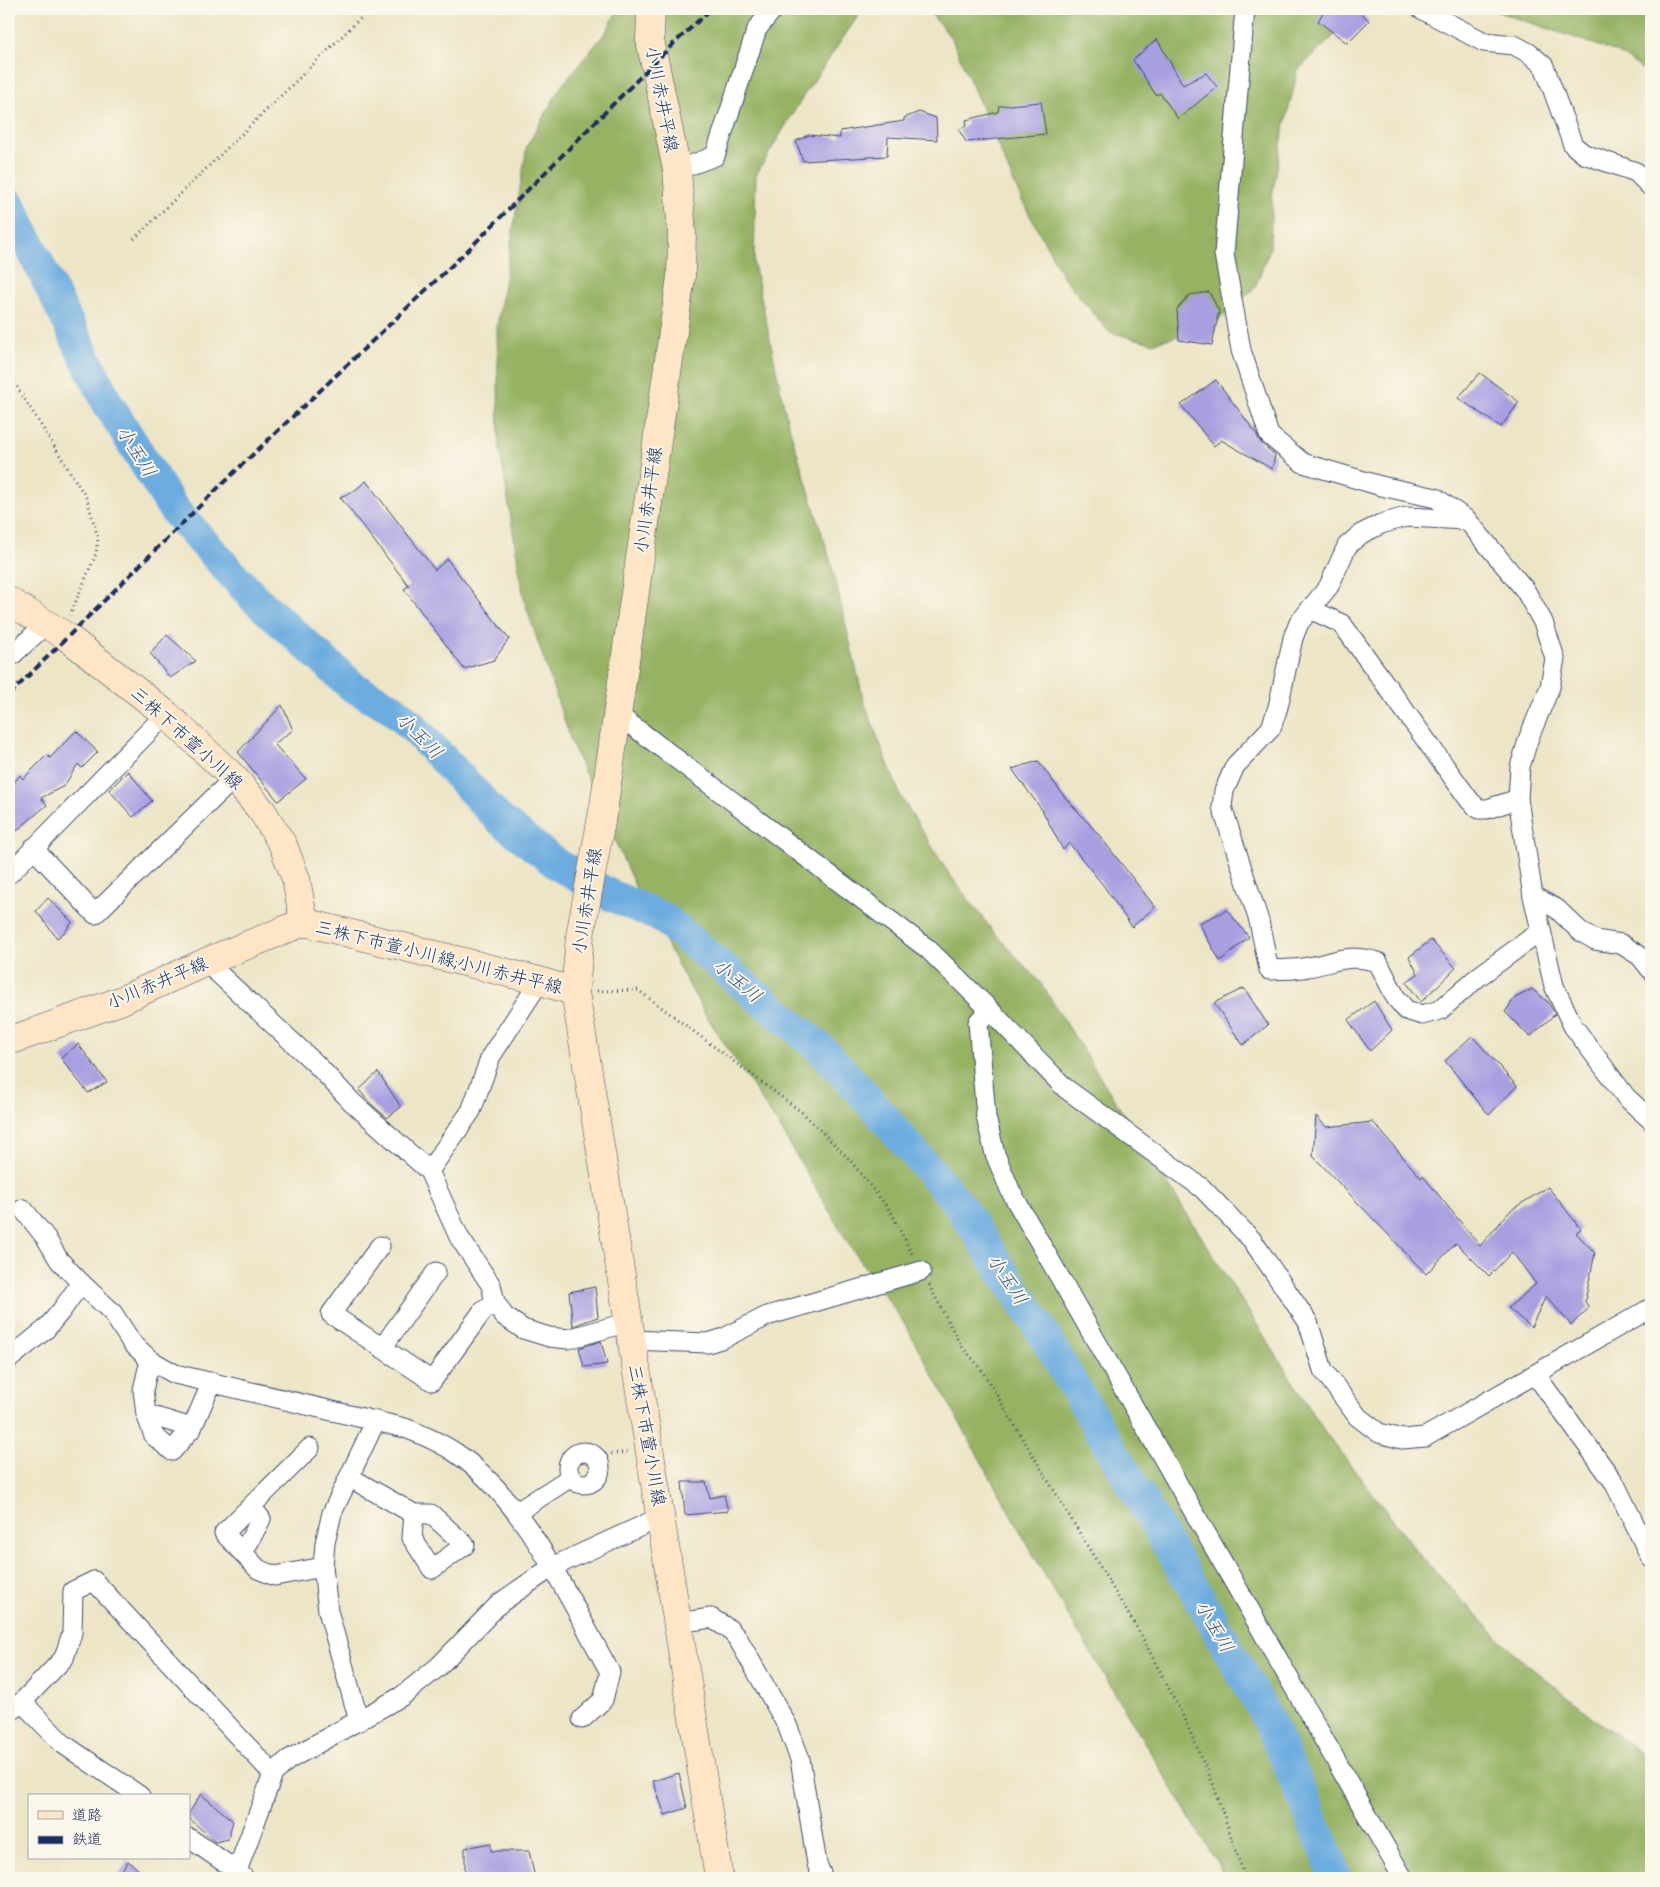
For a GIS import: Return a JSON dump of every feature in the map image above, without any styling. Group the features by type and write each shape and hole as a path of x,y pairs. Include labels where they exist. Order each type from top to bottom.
{"main road":[{"name":"小川赤井平線","path":"575,992 580,936 604,805 681,277 682,234 677,170 650,40 651,9"},
{"name":"三株下市萱小川線","path":"9,601 51,628 166,714 234,778 262,811 283,845 296,879 304,922"},
{"name":"小川赤井平線","path":"9,1041 120,1001 206,962 304,922"},
{"name":"三株下市萱小川線;小川赤井平線","path":"304,922 540,981 575,992"},
{"name":"三株下市萱小川線","path":"575,992 720,1878"}],"street":[{"path":"677,170 715,156 758,28 773,9"},
{"path":"1245,9 1224,254 1241,350 1269,434 1303,463 1381,486 1436,498 1467,520 1525,590 1544,622 1556,658 1550,687 1529,736 1520,767 1518,799 1533,896 1554,986 1573,1026 1626,1097 1651,1120"},
{"path":"1421,9 1484,42 1514,45 1529,53 1544,66 1573,145 1584,154 1636,172 1651,188"},
{"path":"1467,520 1406,517 1381,524 1361,534 1347,546 1329,586 1299,623 1293,638 1278,708 1271,728 1235,766 1224,791 1222,807 1259,921 1269,970 1307,968 1346,957 1368,959 1378,962 1396,998 1406,1010 1422,1015 1440,1010 1478,977 1541,931"},
{"path":"1310,609 1342,624 1470,801 1479,809 1487,809 1518,799"},
{"path":"9,658 51,628"},
{"path":"9,874 166,714"},
{"path":"617,714 928,949 1065,1088 1202,1188 1252,1240 1308,1322 1323,1370 1358,1417 1379,1433 1402,1439 1425,1437 1651,1308"},
{"path":"33,848 94,914 234,778"},
{"path":"1533,896 1557,909 1581,932 1595,940 1621,944 1634,952 1640,956 1651,970"},
{"path":"206,962 316,1064 352,1102 429,1171 459,1237 491,1285 495,1302 504,1316 523,1329 549,1337 568,1339 630,1331 708,1343 724,1338 767,1316 921,1271"},
{"path":"429,1171 471,1111 491,1056 540,981"},
{"path":"990,1010 978,1022 986,1117 995,1154 1011,1192 1402,1878"},
{"path":"23,1210 46,1238 59,1260 80,1283 112,1312 132,1343 150,1360 174,1374 376,1420 414,1431 457,1454 500,1491 517,1512 552,1567 610,1672 603,1700 582,1719"},
{"path":"380,1246 331,1314 432,1381 482,1312 495,1302"},
{"path":"382,1348 436,1272"},
{"path":"9,1359 46,1329 61,1312 80,1283"},
{"path":"150,1360 143,1390 146,1414 154,1436 172,1451 192,1428 212,1382"},
{"path":"1535,1374 1614,1482 1651,1558"},
{"path":"146,1414 192,1428"},
{"path":"359,1721 328,1611 323,1567 325,1543 332,1513 376,1420"},
{"path":"310,1448 224,1533 258,1569 275,1576 323,1567"},
{"path":"517,1512 571,1477 580,1483 591,1482 600,1470 597,1459"},
{"path":"349,1477 414,1514"},
{"path":"243,1553 262,1519 251,1506"},
{"path":"190,1839 241,1875 273,1774 288,1760 402,1696 438,1667 500,1603 552,1567 662,1517"},
{"path":"137,1794 64,1744 16,1708 64,1658 72,1632 73,1591 94,1581 273,1774"},
{"path":"678,1623 711,1618 729,1629 738,1639 787,1725 800,1759 817,1864 823,1878"}],"path":[{"path":"134,239 370,9"},
{"path":"9,374 87,500 98,538 96,554 69,615 51,628"},
{"path":"575,992 638,990 803,1113 850,1160 891,1212 960,1344 981,1369 1141,1635 1183,1716 1214,1786 1245,1878"},
{"path":"597,1459 610,1454 649,1450"}],"green space":[{"path":"618,9 863,9 804,95 756,175 754,264 787,420 832,566 864,702 901,797 949,874 992,930 1042,985 1325,1432 1423,1559 1512,1652 1601,1724 1651,1759 1651,1878 1226,1878 1053,1590 904,1323 850,1246 780,1128 705,1014 638,893 572,744 524,600 499,444 497,327 527,146 560,88 606,32"},
{"path":"927,9 1362,9 1298,70 1284,128 1272,197 1270,249 1255,288 1211,327 1152,343 1109,332 1064,278 1020,197 952,39"},
{"path":"1489,9 1651,9 1651,75 1617,52"}],"building":[{"path":"1325,9 1357,9 1369,21 1347,43 1318,21"},
{"path":"1157,39 1183,85 1206,73 1217,87 1178,119 1160,93 1156,95 1133,60"},
{"path":"1041,102 1046,134 966,142 959,130 967,125 966,120 998,112 999,106"},
{"path":"919,112 936,118 937,140 888,137 887,156 803,161 796,141 809,135 840,138 840,131 904,121 904,118"},
{"path":"1209,292 1219,311 1212,345 1179,340 1177,309 1190,295"},
{"path":"1480,373 1519,402 1501,427 1458,398"},
{"path":"1216,380 1256,433 1261,443 1275,455 1272,469 1221,440 1214,446 1181,405"},
{"path":"366,481 435,570 447,559 509,639 494,660 464,669 404,589 409,586 340,497 354,491"},
{"path":"167,635 196,661 170,678 150,653"},
{"path":"282,705 293,730 274,744 306,779 278,801 238,752"},
{"path":"76,731 98,752 82,768 78,764 64,786 41,798 47,805 9,837 9,789 20,775 23,779 47,755 50,758"},
{"path":"1038,761 1064,796 1099,835 1155,907 1132,927 1103,885 1069,843 1063,850 1042,810 1012,769"},
{"path":"128,771 152,801 133,817 109,790"},
{"path":"48,898 72,922 66,931 57,938 36,911"},
{"path":"1227,910 1249,937 1220,961 1199,923"},
{"path":"1431,940 1456,968 1421,1002 1406,982 1418,974 1409,957"},
{"path":"1244,988 1268,1025 1243,1045 1214,1003"},
{"path":"1532,989 1548,1002 1555,1014 1530,1037 1505,1012 1515,998"},
{"path":"1374,1001 1392,1030 1370,1051 1348,1020"},
{"path":"1472,1036 1517,1086 1489,1115 1445,1061"},
{"path":"78,1044 107,1082 88,1093 61,1058"},
{"path":"378,1072 401,1107 387,1118 359,1090"},
{"path":"1316,1116 1326,1127 1373,1122 1421,1178 1423,1176 1480,1246 1511,1210 1548,1187 1581,1229 1576,1233 1595,1253 1585,1301 1589,1308 1571,1325 1546,1296 1531,1327 1508,1308 1536,1284 1512,1252 1489,1276 1456,1243 1426,1274 1313,1156"},
{"path":"595,1287 598,1317 573,1326 569,1292"},
{"path":"601,1341 607,1364 584,1367 579,1348"},
{"path":"682,1482 706,1482 710,1498 724,1495 728,1511 685,1515"},
{"path":"679,1773 687,1808 665,1815 653,1781"},
{"path":"201,1794 233,1821 228,1839 215,1842 190,1819 190,1811"},
{"path":"491,1843 491,1851 529,1851 535,1878 465,1878 465,1848"},
{"path":"128,1861 149,1878 117,1878"}],"waterway":[{"name":"小玉川","path":"9,203 107,402 174,510 252,596 353,687 392,708 412,726 498,818 558,865 608,894 663,918 819,1047 857,1087 958,1203 1038,1325 1210,1616 1272,1727 1336,1878"}],"railway":[{"path":"9,695 225,481 468,250 668,49 711,9"}]}
